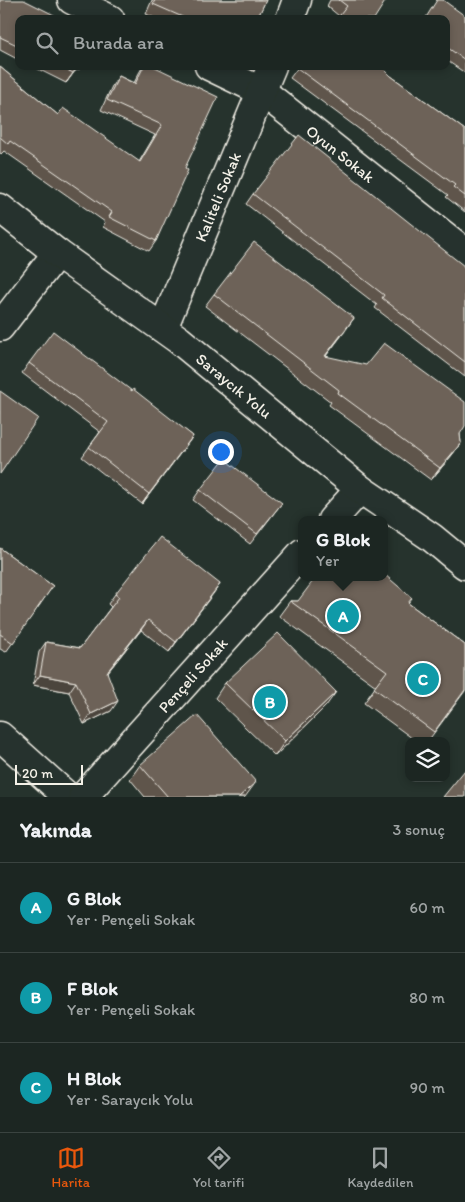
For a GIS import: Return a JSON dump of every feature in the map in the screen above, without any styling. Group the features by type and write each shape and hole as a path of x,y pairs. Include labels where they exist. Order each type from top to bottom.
{"street":[{"path":"291,15 297,0"},
{"path":"452,0 465,9"},
{"name":"Oyun Sokak","path":"217,70 262,92 465,252"},
{"name":"Kaliteli Sokak","path":"163,328 270,70"},
{"name":"Saraycık Yolu","path":"0,208 57,253 163,328 360,489 431,538 465,565"},
{"path":"0,327 57,253"},
{"path":"336,516 360,489"},
{"name":"Pençeli Sokak","path":"83,797 298,558"},
{"path":"0,736 68,797"}],"building":[{"path":"0,0 24,0 54,15 15,15 15,44 0,37"},
{"path":"155,0 266,0 259,15 178,15 153,4"},
{"path":"339,0 386,0 377,15 340,15 347,6"},
{"path":"437,0 443,0 465,16 465,60 450,49 450,15 428,15"},
{"path":"0,67 58,115 63,108 140,162 162,125 107,100 119,76 135,84 142,70 161,70 218,97 185,168 188,170 156,241 109,217 112,212 10,141 8,144 0,137"},
{"path":"300,70 385,70 465,130 465,196 453,187 455,185"},
{"path":"299,135 464,266 465,362 382,298 384,295 253,194"},
{"path":"254,242 354,318 325,356 366,365 384,343 465,402 465,426 460,434 461,443 440,468 338,393 339,390 214,294"},
{"path":"53,331 132,391 133,389 193,436 149,494 89,447 108,422 29,363"},
{"path":"0,391 38,418 0,474"},
{"path":"224,459 282,503 257,534 200,490"},
{"path":"160,537 220,584 176,642 148,620 107,672 118,701 91,714 76,682 40,675 46,642 80,648 119,597 115,594"},
{"path":"0,548 53,586 13,643 0,634"},
{"path":"388,577 412,598 408,603 465,645 465,690 434,732 374,688 387,671 290,601 298,601 313,581 388,581"},
{"path":"278,633 336,692 285,741 225,683"},
{"path":"197,715 256,782 239,797 168,797 140,765"},
{"path":"465,770 465,797 443,797"}],"place":[{"name":"G Blok","path":"343,616"},
{"name":"H Blok","path":"423,679"},
{"name":"F Blok","path":"270,702"}]}
